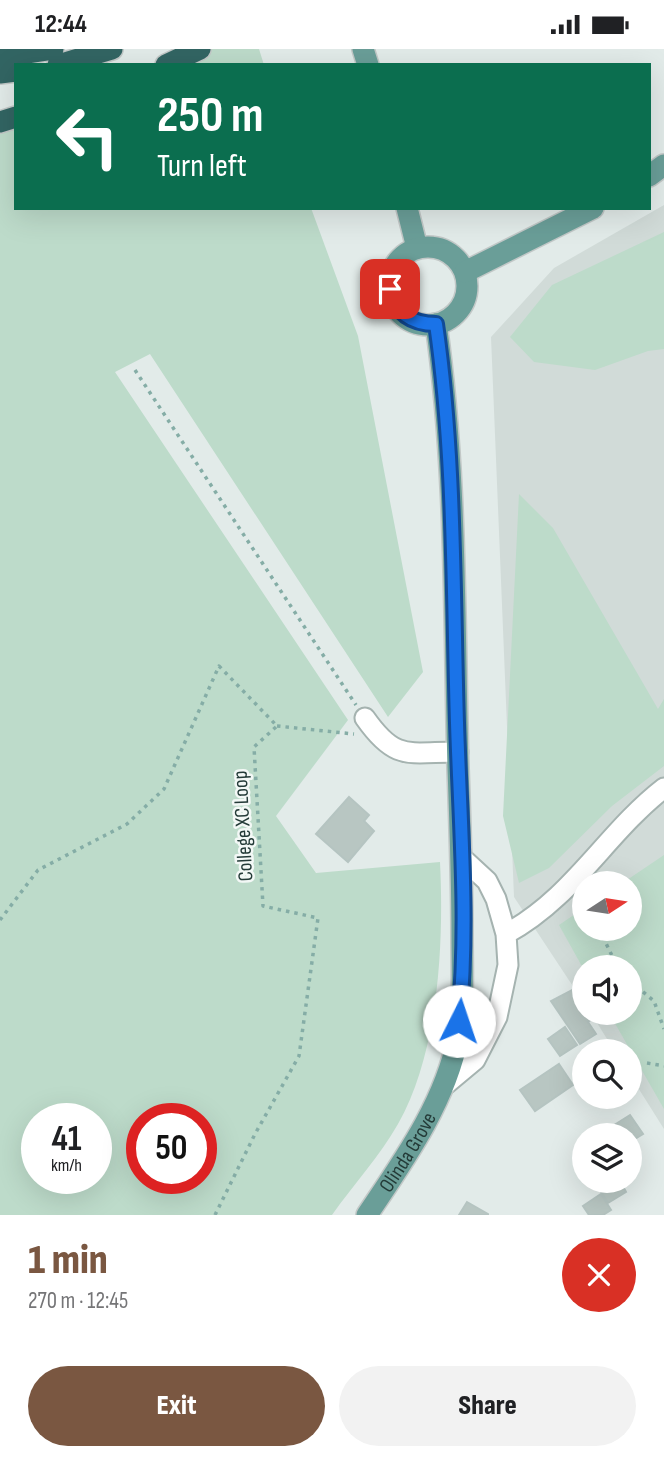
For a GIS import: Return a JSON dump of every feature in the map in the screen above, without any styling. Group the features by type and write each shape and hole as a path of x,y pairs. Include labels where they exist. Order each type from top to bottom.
{"highway":[{"path":"0,57 53,49"},
{"path":"65,63 112,49"},
{"path":"171,62 200,49"},
{"path":"171,62 212,49"}],"main road":[{"path":"408,210 417,248"},
{"path":"465,272 589,210"},
{"path":"417,248 440,248 451,254 465,272 465,299 458,310 436,324 410,320 393,301 390,289 396,264 417,248"},
{"name":"Olinda Grove","path":"367,1215 406,1157 444,1084 458,1036 461,1006 461,857 448,440 436,324"}],"street":[{"path":"365,718 385,744 401,752 458,752"},
{"path":"506,934 535,918 573,884 664,788"},
{"name":"Olinda Grove","path":"444,1084 475,1060 497,1017 508,965 506,934 487,881 461,857"}],"path":[{"path":"135,370 365,718"},
{"path":"0,920 38,870 127,824 164,789 219,666 277,726 377,736"},
{"name":"College XC Loop","path":"215,1215 255,1134 299,1056 318,918 263,906 254,747 277,726"},
{"path":"642,991 654,1001 664,1029"},
{"path":"648,1063 664,1066"}],"shaded area":[{"path":"664,205 664,1129 642,1094 642,1039 607,1039 598,1025 642,1025 642,955 572,955 572,985 514,897 491,337 554,268"}],"green space":[{"path":"200,49 259,49 263,63 170,63"},
{"path":"14,118 14,210 312,210 358,336 423,672 388,717 150,354 115,372 348,720 276,816 316,873 440,862 441,927 436,996 422,1064 412,1095 398,1124 332,1215 0,1215 0,122"},
{"path":"664,232 664,349 648,351 595,370 534,362 510,337 552,285"},
{"path":"519,494 553,528 658,709 664,699 664,766 612,806 549,868 519,883 503,816"},
{"path":"664,855 664,1109 642,1071 642,1039 624,1039 616,1025 642,1025 642,955 576,955 559,925 572,916 572,941 642,941 640,871"}],"building":[{"path":"349,797 369,815 364,821 374,831 348,862 316,834"},
{"path":"572,990 572,1025 590,1025 596,1034 588,1039 577,1039 551,1001"},
{"path":"565,1027 573,1039 572,1048 560,1056 548,1039"},
{"path":"559,1064 572,1084 535,1111 520,1090"},
{"path":"630,1115 635,1123 617,1123"},
{"path":"602,1193 624,1193 608,1203"},
{"path":"601,1194 611,1210 603,1215 589,1215 583,1206"},
{"path":"467,1202 488,1214 488,1215 459,1215"}],"route":[{"path":"390,289 400,312 410,320 436,324 444,388 451,505 462,884 459,1021"}]}
